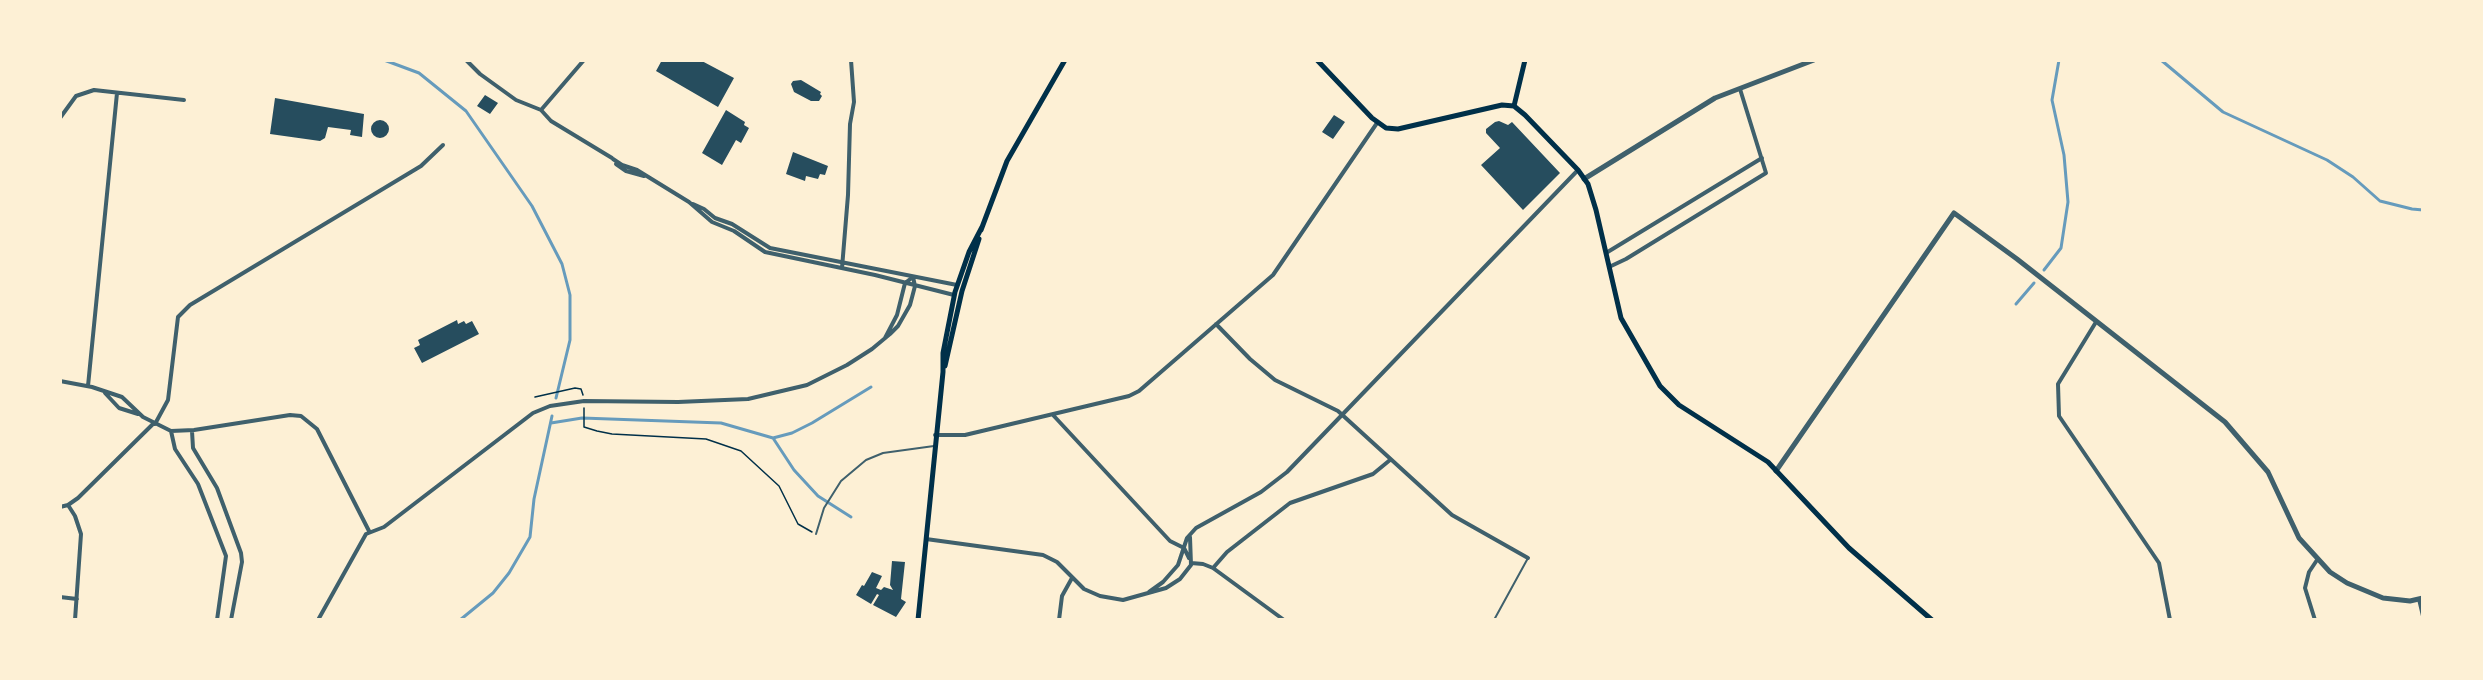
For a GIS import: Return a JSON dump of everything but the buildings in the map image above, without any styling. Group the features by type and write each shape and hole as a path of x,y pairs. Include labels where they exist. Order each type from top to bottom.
{"main road":[{"path":"918,620 943,372 962,292 982,227 1007,161 1065,60"},
{"path":"1317,60 1381,127 1392,129 1501,105 1514,106 1537,125 1584,179 1593,200 1621,318 1660,386 1679,405 1757,454 1849,548 1932,620"},
{"path":"1514,106 1524,60"},
{"path":"943,372 943,353 954,295 969,252 982,227"},
{"path":"957,285 962,292"},
{"path":"954,295 962,292"}],"street":[{"path":"466,60 480,74 516,100 541,110 551,121 612,158 623,170 648,178 704,209 715,218 732,224 766,247 957,285"},
{"path":"541,110 584,60"},
{"path":"842,268 850,124 854,102 851,60"},
{"path":"1584,179 1715,98 1814,60"},
{"path":"1609,268 1626,260 1766,173 1740,88"},
{"path":"60,118 76,96 94,90 184,100"},
{"path":"88,386 117,93"},
{"path":"935,435 965,435 1134,394 1276,272 1377,123"},
{"path":"60,507 68,505 154,424 168,400 178,317 190,305 421,166 443,145"},
{"path":"1606,253 1762,158"},
{"path":"1149,592 1175,569 1187,537 1193,531 1274,483 1343,415 1578,170"},
{"path":"689,202 714,223 734,231 765,252 954,295"},
{"path":"1776,471 1954,213 2017,259 2225,422 2268,472 2289,522 2317,560 2346,583 2366,592 2400,601 2421,599 2423,616"},
{"path":"885,338 897,315 905,283 913,277"},
{"path":"318,620 369,531 384,527 533,413 550,406 584,401 703,402 748,399 807,385 847,365 885,338 903,320 915,286 913,277"},
{"path":"2096,322 2058,384 2059,416 2159,563 2170,620"},
{"path":"1216,324 1256,365 1275,380 1343,415 1452,515 1528,558"},
{"path":"60,381 88,386 124,398 139,415"},
{"path":"104,393 119,408 171,431 192,430 290,415 307,419 317,429 369,531"},
{"path":"1052,415 1170,541 1184,548 1191,563"},
{"path":"192,430 193,448 215,483 241,553 231,620"},
{"path":"171,431 175,449 198,484 226,556 217,620"},
{"path":"1213,568 1229,550 1290,503 1373,474 1390,460"},
{"path":"68,505 75,516 81,534 75,620"},
{"path":"926,539 1043,555 1057,562 1087,590 1109,598 1123,600 1174,584 1185,574 1191,563 1189,540 1193,531"},
{"path":"2315,620 2305,588 2309,572 2317,560"},
{"path":"1191,563 1213,568 1284,620"},
{"path":"1059,620 1062,596 1072,578"},
{"path":"60,597 77,599"}],"lane":[{"path":"816,534 824,508 841,481 866,460 883,453 934,446"},
{"path":"1494,620 1528,558"}],"path":[{"path":"535,397 581,389 584,401"},
{"path":"584,413 584,427 612,434 706,439 741,451 779,486 798,524 816,534"}],"waterway":[{"path":"384,60 419,73 466,111 532,206 562,264 570,295 570,340 556,398"},
{"path":"2044,270 2061,248 2068,202 2064,155 2052,100 2059,60"},
{"path":"2161,60 2223,112 2327,160 2353,177 2380,201 2423,210"},
{"path":"2016,304 2034,283"},
{"path":"551,423 582,418 721,423 773,438 792,433 812,423 871,387"},
{"path":"460,620 493,593 509,573 530,537 534,499 552,416"},
{"path":"773,438 794,470 818,496 851,517"}]}
